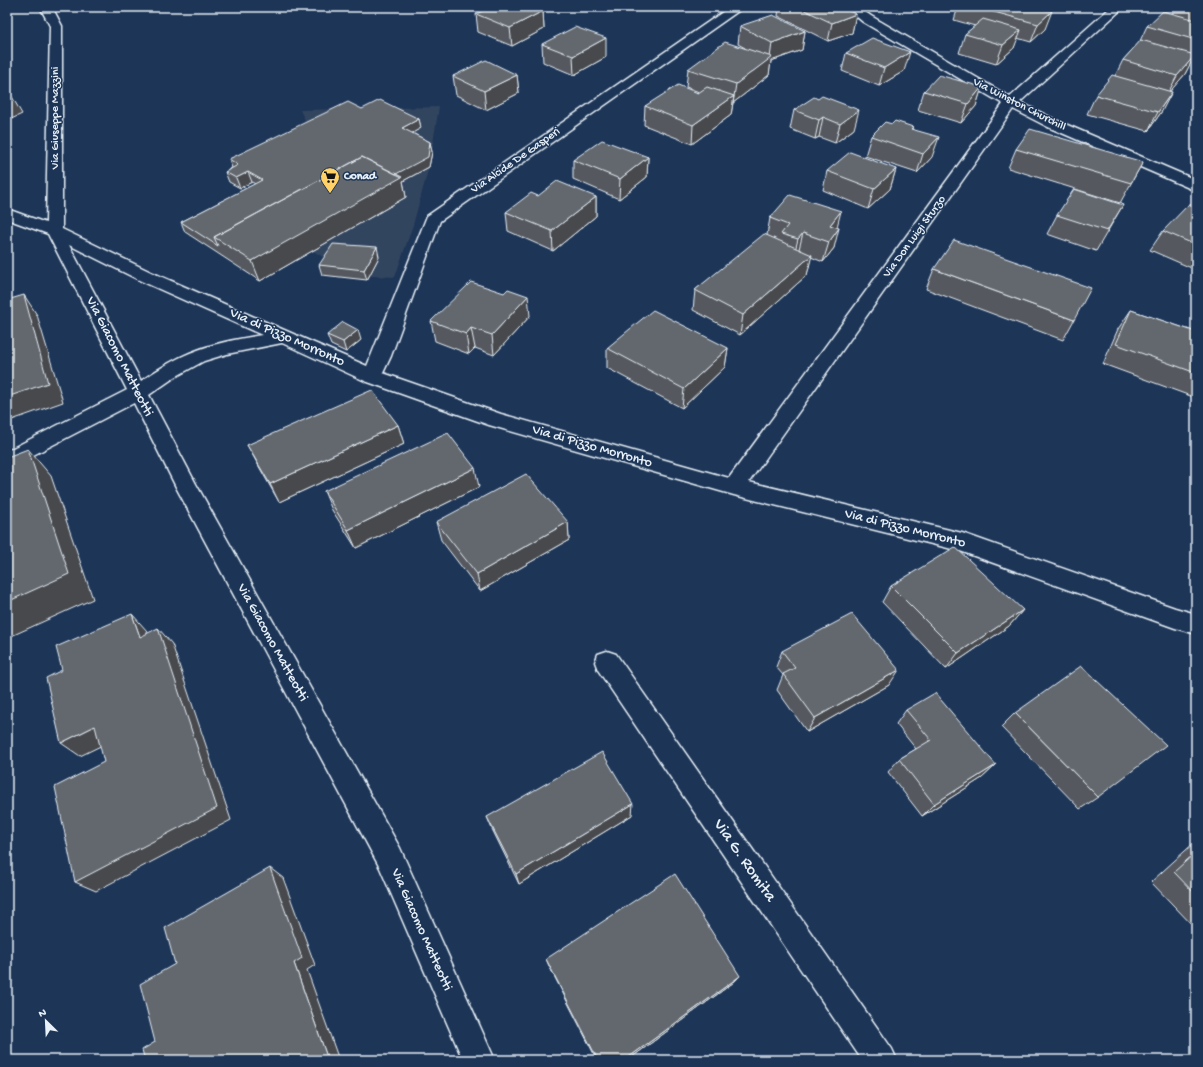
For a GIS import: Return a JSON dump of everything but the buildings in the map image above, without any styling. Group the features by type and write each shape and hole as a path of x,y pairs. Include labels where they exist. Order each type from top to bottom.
{"street":[{"name":"Via Giuseppe Mazzini","path":"46,7 56,26 54,231"},
{"name":"Via Alcide De Gasperi","path":"372,376 382,356 433,219 738,7"},
{"name":"Via Winston Churchill","path":"851,7 867,19 1011,103 1060,127 1196,186"},
{"name":"Via Don Luigi Sturzo","path":"734,487 1011,103 1118,7"},
{"name":"Via di Pizzo Morronto","path":"7,214 54,231 147,277 372,376 496,420 734,487 962,542 1185,621"},
{"name":"Via Giacomo Matteotti","path":"54,231 137,393 390,858 478,1060"},
{"path":"7,460 137,393 168,372 197,357 225,348 283,336"},
{"path":"1185,621 1196,639"},
{"name":"Via G. Romita","path":"607,662 880,1060"}],"shaded area":[{"name":"Conad","path":"439,107 429,167 413,225 395,277 370,276 367,280 322,275 331,262 313,251 260,281 185,232 265,190 252,182 240,188 229,182 310,131 300,110"}],"place":[{"name":"Conad","path":"330,194"}]}
